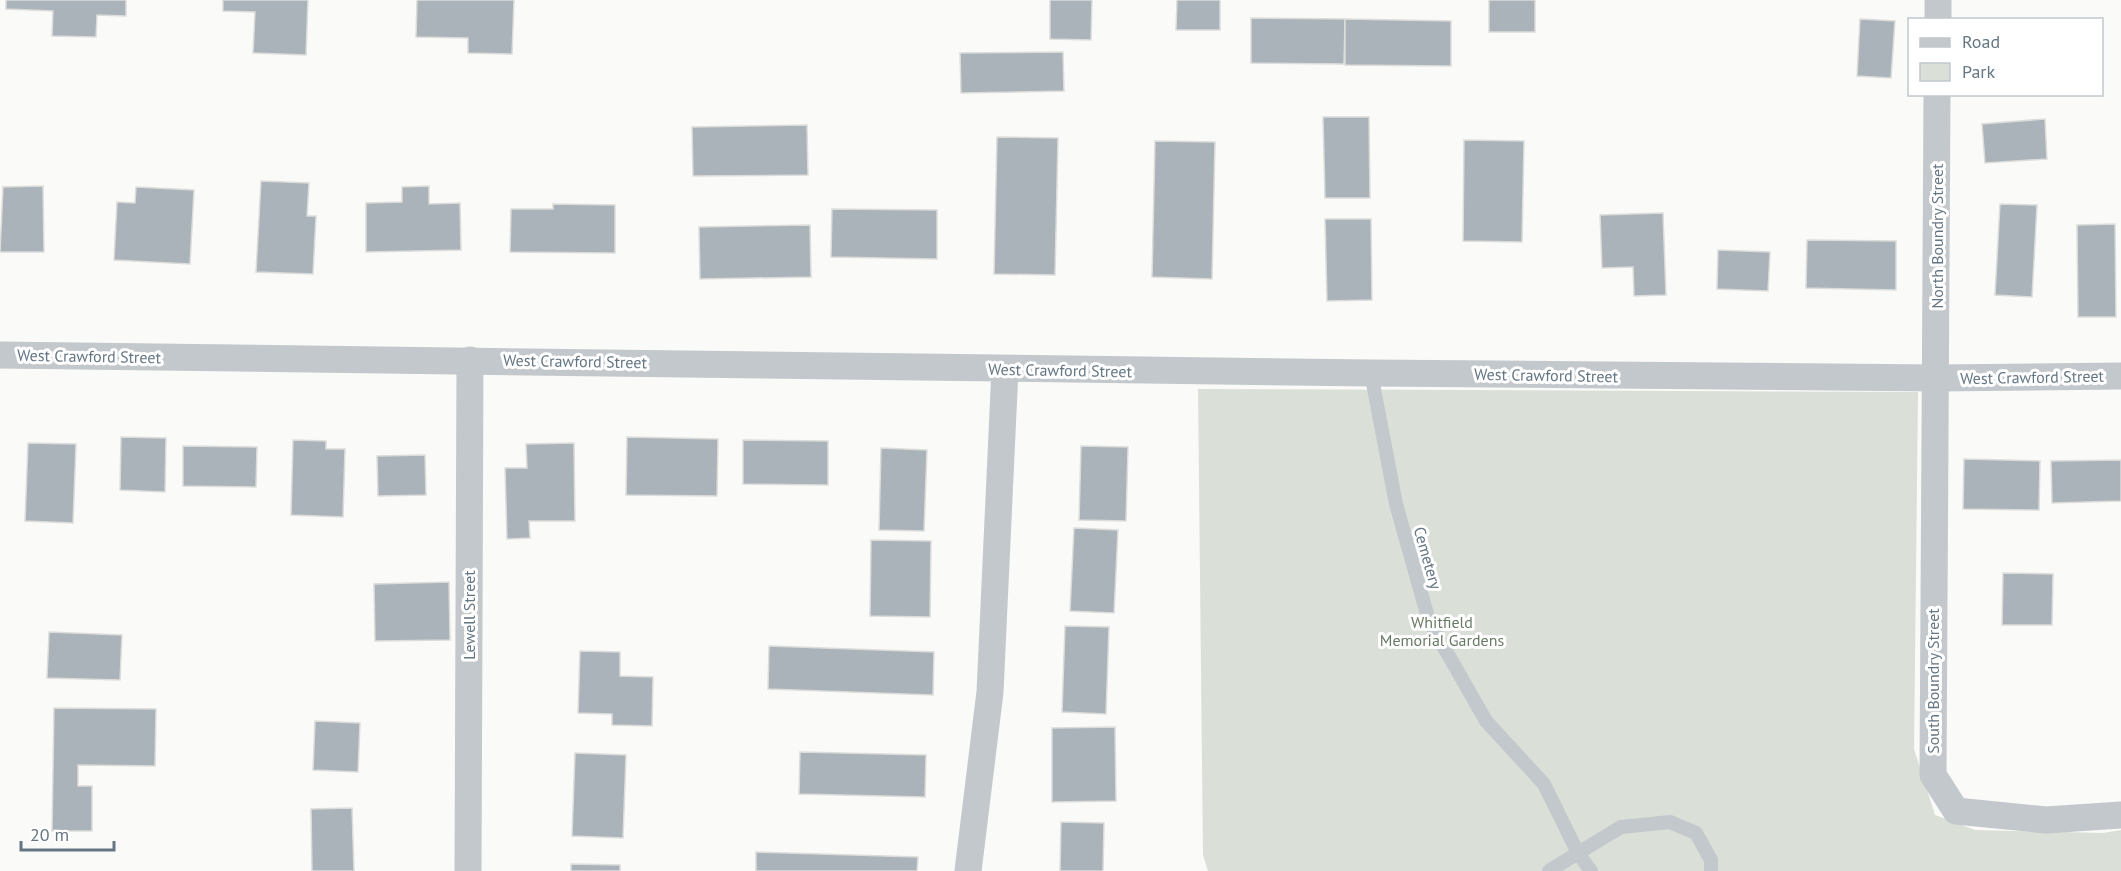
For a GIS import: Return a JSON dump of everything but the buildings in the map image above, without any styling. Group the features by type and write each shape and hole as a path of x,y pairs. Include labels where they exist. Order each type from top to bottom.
{"street":[{"path":"1938,0 1938,18"},
{"name":"North Boundry Street","path":"1937,96 1937,378"},
{"name":"West Crawford Street","path":"0,355 1371,373 1937,378 2121,376"},
{"name":"Lewell Street","path":"468,871 470,360"},
{"path":"968,871 977,814 990,692 1005,369"},
{"name":"South Boundry Street","path":"1937,378 1932,641 1933,775 1956,811 2046,820 2121,815"}],"lane":[{"name":"Cemetery","path":"1371,373 1396,504 1429,621 1486,721 1544,784 1578,853 1591,871"},
{"path":"1549,871 1621,827 1670,822 1696,833 1711,860 1711,871"}],"green space":[{"name":"Whitfield Memorial Gardens","path":"1198,389 1918,392 1914,749 1935,815 1975,830 2103,833 2121,830 2121,871 1208,871 1203,855"}]}
